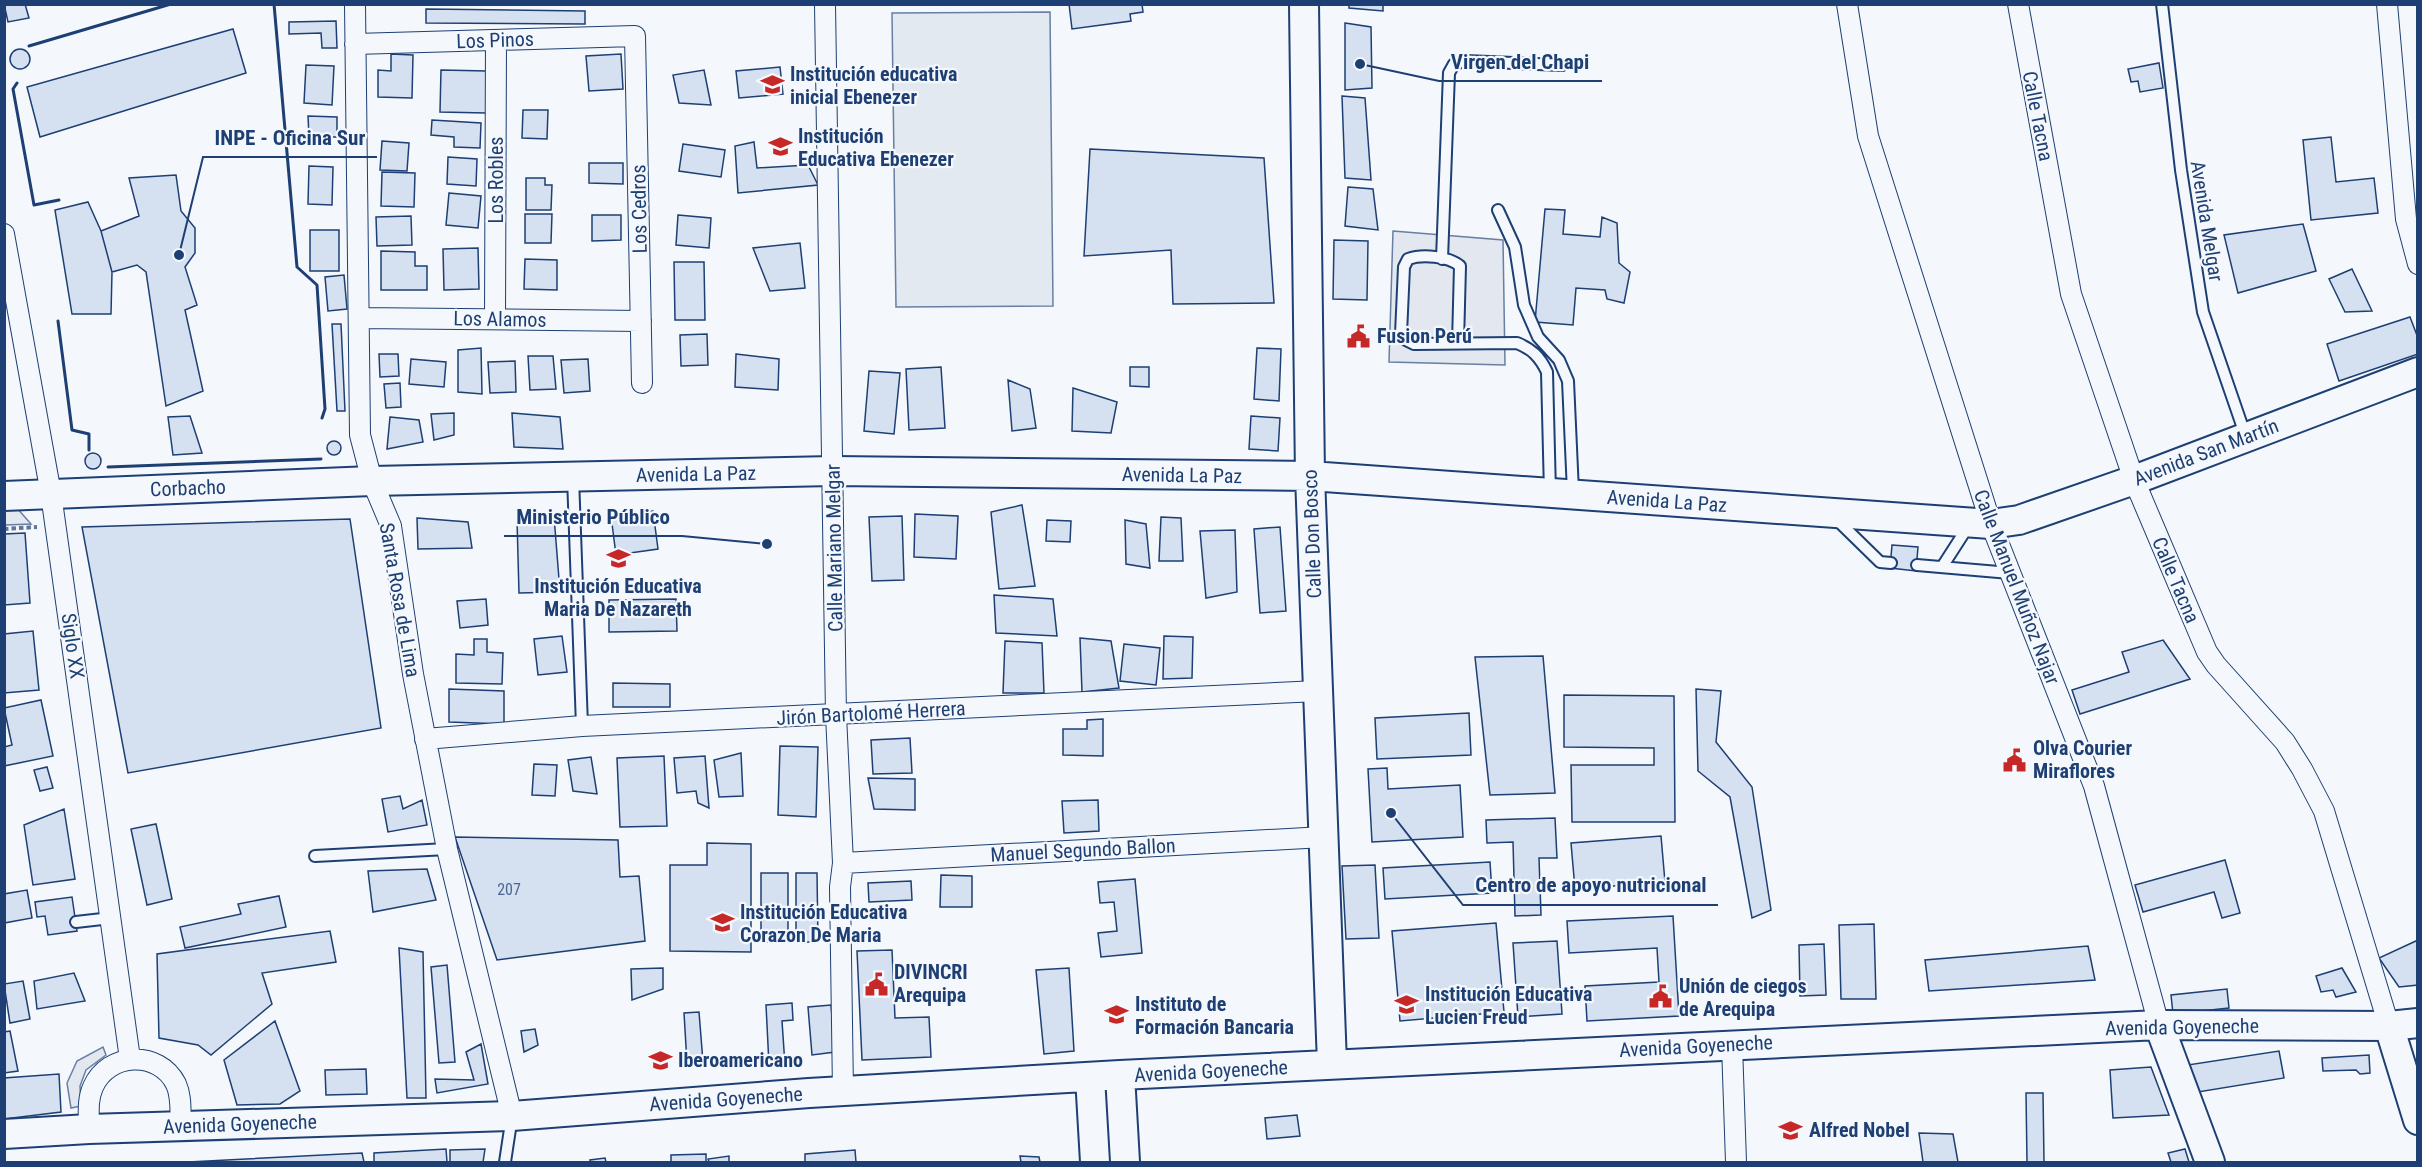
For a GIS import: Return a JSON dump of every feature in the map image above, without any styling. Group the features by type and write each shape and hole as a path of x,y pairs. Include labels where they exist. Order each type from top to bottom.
{"street":[{"name":"Santa Rosa de Lima","path":"355,4 360,435 372,481 390,526 412,674 447,849 513,1116"},
{"name":"Calle Mariano Melgar","path":"825,4 836,715 843,863 840,887 843,1091"},
{"name":"Calle Don Bosco","path":"1304,4 1310,476 1332,1064"},
{"name":"Calle Manuel Muñoz Najar","path":"1847,4 1868,136 1981,523 2010,573 2094,786 2159,1025 2210,1162"},
{"name":"Calle Tacna","path":"2018,4 2071,294 2134,480 2206,652 2285,742 2324,811 2418,1120"},
{"path":"2387,4 2406,219 2418,264"},
{"name":"Los Pinos","path":"355,44 635,36"},
{"name":"Los Cedros","path":"635,36 642,383"},
{"name":"Los Robles","path":"495,319 496,40"},
{"name":"Siglo XX","path":"4,234 51,494 130,1059"},
{"name":"Los Alamos","path":"359,318 641,321"},
{"name":"Avenida San Martín","path":"1981,523 2019,520 2134,480 2418,372"},
{"name":"Avenida La Paz","path":"372,481 833,471 1310,476 1981,523"},
{"name":"Corbacho","path":"4,496 372,481"},
{"name":"Jirón Bartolomé Herrera","path":"425,739 582,726 1318,691"},
{"name":"Manuel Segundo Ballon","path":"843,863 1324,837"},
{"name":"Avenida Goyeneche","path":"4,1134 89,1129 513,1116 843,1091 1090,1077 2159,1025 2390,1026 2418,1023"},
{"path":"1732,1045 1736,1162"},
{"path":"89,1129 90,1100 98,1077 107,1068 130,1059 157,1064 168,1073 176,1084 180,1098 181,1126"},
{"path":"1120,1076 1125,1162"},
{"path":"1090,1077 1095,1162"}],"lane":[{"name":"Avenida Melgar","path":"2162,4 2181,170 2203,312 2246,437"},
{"path":"1442,259 1449,73 1454,64 1465,62 1562,65"},
{"path":"1498,210 1515,247 1524,305 1538,337 1559,360 1568,381 1561,494"},
{"path":"1458,343 1460,266 1454,261 1442,259 1416,256 1408,259 1404,267 1401,334 1406,340 1414,344 1517,343 1528,348 1540,359 1547,372 1561,494"},
{"path":"573,477 582,726"},
{"path":"1830,513 1880,562 1890,563"},
{"path":"1942,567 1981,523"},
{"path":"1917,565 2010,573"},
{"path":"315,856 447,849"},
{"path":"76,922 111,918"},
{"path":"505,1162 513,1116"}],"path":[{"path":"4,529 55,527"}],"shaded area":[{"path":"1050,12 1053,306 896,307 892,13"},
{"path":"1393,231 1503,240 1505,365 1389,362"},
{"path":"5,506 16,507 31,524 5,525"},
{"path":"103,1047 106,1055 86,1070 80,1086 81,1106 71,1108 67,1083 77,1061"}],"building":[{"path":"4,4 25,4 29,18 8,22"},
{"path":"1069,4 1142,4 1143,12 1130,14 1131,21 1072,29"},
{"path":"1349,4 1383,4 1383,11 1349,8"},
{"path":"426,9 585,11 585,24 426,23"},
{"path":"336,21 337,48 322,48 321,33 289,34 289,22"},
{"path":"1345,23 1371,27 1372,88 1345,90"},
{"path":"233,29 246,73 40,137 27,87"},
{"path":"20,49 27,52 30,59 27,66 20,69 13,66 10,59 13,52"},
{"path":"391,54 413,55 412,98 378,97 378,70 391,71"},
{"path":"621,54 623,89 589,91 586,56"},
{"path":"2159,63 2163,88 2140,92 2138,81 2131,82 2128,69"},
{"path":"306,65 334,66 332,105 304,103"},
{"path":"780,67 783,94 739,98 736,71"},
{"path":"441,70 487,71 486,113 440,112"},
{"path":"704,70 711,105 679,103 673,75"},
{"path":"1342,96 1365,98 1371,180 1345,178"},
{"path":"523,110 548,110 547,139 522,138"},
{"path":"308,116 337,117 337,137 309,137"},
{"path":"432,120 481,123 480,148 454,147 454,137 431,135"},
{"path":"2331,137 2336,182 2374,178 2378,213 2311,220 2303,140"},
{"path":"382,141 409,143 407,171 380,170"},
{"path":"754,142 757,168 808,165 818,185 738,193 735,146"},
{"path":"683,144 725,150 721,177 679,171"},
{"path":"1090,149 1264,158 1274,303 1173,304 1171,250 1084,256"},
{"path":"448,157 477,159 476,186 447,184"},
{"path":"589,163 623,163 623,184 589,183"},
{"path":"309,166 333,167 332,205 308,204"},
{"path":"382,172 415,173 414,207 381,206"},
{"path":"176,175 181,211 195,228 195,253 185,267 197,305 185,310 203,391 166,406 146,272 137,265 112,272 101,231 139,216 129,178"},
{"path":"526,178 545,178 545,185 552,185 551,210 526,210"},
{"path":"1348,187 1373,189 1378,230 1345,226"},
{"path":"449,193 481,196 478,228 446,225"},
{"path":"88,202 101,231 112,272 111,314 72,314 55,210"},
{"path":"1545,209 1565,210 1563,234 1600,237 1602,217 1617,223 1619,263 1630,272 1624,303 1607,299 1605,290 1576,288 1573,325 1535,322"},
{"path":"525,214 552,214 551,243 525,243"},
{"path":"592,215 621,215 621,240 592,241"},
{"path":"678,215 711,218 709,248 676,245"},
{"path":"411,216 412,245 377,246 376,217"},
{"path":"2303,224 2316,271 2238,293 2224,235"},
{"path":"310,230 339,230 339,271 310,271"},
{"path":"1334,240 1368,241 1367,300 1333,299"},
{"path":"800,243 805,288 770,291 753,248"},
{"path":"478,248 479,289 444,290 443,249"},
{"path":"381,251 415,252 415,266 427,266 427,290 381,290"},
{"path":"525,259 557,260 557,290 524,289"},
{"path":"674,262 704,262 705,320 675,320"},
{"path":"2352,269 2372,311 2345,312 2329,279"},
{"path":"344,275 347,309 328,311 325,277"},
{"path":"2410,317 2418,338 2418,354 2339,381 2327,344"},
{"path":"332,324 341,324 345,411 337,411"},
{"path":"707,334 708,365 681,366 680,335"},
{"path":"481,348 482,394 458,392 458,350"},
{"path":"1257,348 1281,349 1279,401 1254,399"},
{"path":"379,354 398,354 399,376 380,377"},
{"path":"736,354 779,359 778,390 735,387"},
{"path":"528,356 553,356 556,389 530,390"},
{"path":"411,359 446,362 444,387 409,384"},
{"path":"588,359 590,391 564,393 561,360"},
{"path":"515,361 516,392 490,393 488,362"},
{"path":"941,367 945,428 909,430 906,369"},
{"path":"1130,367 1149,367 1149,387 1130,386"},
{"path":"869,371 900,373 894,434 864,431"},
{"path":"1008,380 1030,389 1036,428 1012,431"},
{"path":"400,383 401,407 386,408 384,384"},
{"path":"1073,388 1117,402 1111,433 1072,431"},
{"path":"454,413 454,435 434,440 431,414"},
{"path":"512,413 560,417 563,449 514,447"},
{"path":"190,416 202,453 173,455 168,417"},
{"path":"1251,416 1280,418 1278,451 1249,449"},
{"path":"390,417 419,420 423,442 387,449"},
{"path":"331,441 337,441 341,448 337,455 331,455 327,451 327,445"},
{"path":"93,453 101,461 93,469 85,461"},
{"path":"1022,505 1035,586 999,589 991,512"},
{"path":"653,511 658,549 616,555 611,516"},
{"path":"915,514 958,516 956,559 914,557"},
{"path":"554,516 560,592 519,593 517,520"},
{"path":"902,516 904,580 872,581 869,517"},
{"path":"1161,517 1181,518 1183,561 1159,561"},
{"path":"417,518 468,522 472,548 418,549"},
{"path":"350,519 381,728 128,773 82,527"},
{"path":"1047,520 1071,521 1070,542 1046,541"},
{"path":"1125,520 1146,524 1150,568 1126,564"},
{"path":"1280,527 1286,611 1260,613 1254,529"},
{"path":"1235,530 1237,592 1206,598 1200,531"},
{"path":"25,533 30,603 4,605 4,534"},
{"path":"1892,545 1918,547 1916,571 1890,568"},
{"path":"994,595 1053,599 1057,636 996,633"},
{"path":"486,599 488,625 460,628 457,601"},
{"path":"676,599 677,631 609,632 609,600"},
{"path":"33,631 39,690 4,693 4,634"},
{"path":"562,636 567,672 538,675 534,639"},
{"path":"1164,636 1193,637 1192,678 1163,679"},
{"path":"1080,638 1111,641 1119,688 1082,692"},
{"path":"474,639 487,639 487,652 503,653 502,684 456,683 456,654 474,655"},
{"path":"2163,640 2190,679 2080,714 2072,690 2129,672 2122,652"},
{"path":"1005,641 1042,643 1044,693 1003,693"},
{"path":"1124,644 1160,648 1156,685 1120,681"},
{"path":"1543,656 1555,793 1490,795 1475,657"},
{"path":"613,683 670,684 670,707 613,707"},
{"path":"449,689 504,691 504,724 449,722"},
{"path":"1696,689 1721,691 1716,742 1752,787 1771,910 1752,918 1730,797 1698,771"},
{"path":"1564,695 1674,696 1675,822 1572,822 1571,765 1654,765 1654,748 1564,747"},
{"path":"41,700 53,756 4,766 4,747 12,745 4,708"},
{"path":"1469,713 1471,755 1377,759 1375,718"},
{"path":"1103,719 1103,756 1063,755 1063,729 1087,729 1087,720"},
{"path":"910,738 912,773 873,774 871,740"},
{"path":"780,746 818,747 816,817 778,815"},
{"path":"741,753 743,796 719,797 714,760"},
{"path":"664,756 667,826 620,827 617,758"},
{"path":"705,756 709,808 698,803 696,791 677,793 674,758"},
{"path":"591,757 597,794 573,791 568,760"},
{"path":"534,764 557,765 555,796 532,795"},
{"path":"47,767 53,788 40,791 34,770"},
{"path":"1387,768 1388,789 1460,785 1463,837 1372,842 1368,769"},
{"path":"868,778 915,779 915,810 874,809"},
{"path":"400,796 403,809 422,800 427,825 388,832 382,799"},
{"path":"1098,800 1099,831 1064,833 1062,801"},
{"path":"64,809 75,879 33,885 24,825"},
{"path":"1555,818 1557,858 1539,858 1541,915 1515,916 1513,842 1487,843 1486,820"},
{"path":"156,824 172,899 147,905 131,829"},
{"path":"1661,836 1665,882 1575,889 1571,843"},
{"path":"455,837 618,840 620,877 639,876 645,941 497,960"},
{"path":"707,843 751,844 751,952 670,951 670,865 707,865"},
{"path":"2225,860 2240,913 2222,918 2214,892 2143,912 2135,885"},
{"path":"1490,862 1492,893 1385,899 1383,868"},
{"path":"1375,865 1379,938 1346,939 1342,866"},
{"path":"427,869 436,900 373,912 368,871"},
{"path":"761,873 788,873 788,942 761,942"},
{"path":"796,873 817,873 818,942 796,942"},
{"path":"941,875 972,876 972,907 940,907"},
{"path":"1135,879 1142,953 1101,957 1098,933 1117,931 1114,902 1100,903 1098,882"},
{"path":"911,881 912,900 869,902 868,883"},
{"path":"27,890 32,918 4,923 4,894"},
{"path":"279,896 286,927 185,948 180,927 241,914 238,904"},
{"path":"72,897 77,931 48,935 45,916 37,917 35,902"},
{"path":"1673,916 1679,1016 1587,1021 1585,986 1659,982 1657,948 1569,953 1567,921"},
{"path":"1496,923 1504,1012 1400,1021 1392,931"},
{"path":"1874,924 1876,999 1841,999 1839,925"},
{"path":"330,931 336,962 262,973 272,1004 211,1055 198,1045 159,1038 157,954"},
{"path":"2418,940 2418,985 2399,987 2379,958"},
{"path":"1557,941 1562,1014 1518,1017 1513,943"},
{"path":"1824,944 1826,995 1800,996 1799,945"},
{"path":"2088,946 2095,980 1929,991 1925,960"},
{"path":"399,948 423,952 426,1098 407,1098"},
{"name":"DIVINCRI Arequipa","path":"892,950 895,1018 929,1017 931,1057 862,1060 857,951"},
{"path":"447,965 455,1062 439,1063 431,967"},
{"path":"663,968 663,989 632,1000 631,969"},
{"path":"1069,968 1074,1051 1044,1054 1036,970"},
{"path":"2342,968 2356,992 2336,997 2333,990 2321,992 2316,976"},
{"path":"74,973 85,1001 37,1009 34,981"},
{"path":"23,981 30,1019 10,1023 4,984"},
{"path":"2227,989 2229,1008 2173,1014 2171,995"},
{"path":"792,1003 793,1020 782,1021 785,1065 769,1065 766,1005"},
{"path":"831,1005 835,1052 812,1055 808,1007"},
{"path":"699,1012 703,1062 687,1063 684,1013"},
{"path":"275,1021 300,1091 280,1104 237,1105 224,1060"},
{"path":"535,1029 538,1045 524,1052 521,1031"},
{"path":"10,1031 18,1071 4,1073 4,1032"},
{"path":"481,1044 488,1084 437,1093 435,1079 474,1080 466,1052"},
{"path":"2279,1051 2284,1078 2198,1092 2181,1066"},
{"path":"2369,1055 2370,1073 2360,1074 2356,1070 2323,1071 2322,1058"},
{"path":"2151,1067 2169,1115 2113,1118 2110,1070"},
{"path":"366,1069 367,1094 326,1095 325,1070"},
{"path":"59,1074 61,1112 4,1119 4,1078"},
{"path":"2026,1093 2043,1093 2044,1162 2027,1162"},
{"path":"1297,1115 1300,1136 1267,1139 1265,1118"},
{"path":"1919,1133 1953,1134 1958,1162 1923,1162"},
{"path":"446,1149 447,1162 374,1162 374,1153"},
{"path":"485,1149 483,1162 450,1162 450,1150"},
{"path":"2185,1149 2189,1162 2171,1162 2168,1153"},
{"path":"855,1150 856,1162 805,1162 805,1154"},
{"path":"362,1153 364,1162 188,1162"},
{"path":"706,1154 706,1162 671,1162 671,1155"},
{"path":"729,1156 729,1162 709,1162 708,1159"},
{"path":"1020,1156 1039,1157 1040,1162 1021,1162"},
{"path":"605,1158 606,1162 590,1162 590,1160"}],"wall":[{"path":"29,46 171,4"},
{"path":"274,4 297,267 317,285 325,409 322,418"},
{"path":"17,83 13,89 34,205 59,200"},
{"path":"58,321 72,430 89,434 89,450"},
{"path":"108,467 321,459"}],"place":[{"name":"Virgen del Chapi","path":"1360,64"},
{"name":"Institución educativa inicial Ebenezer","path":"772,85"},
{"name":"Institución Educativa Ebenezer","path":"780,147"},
{"name":"INPE - Oficina Sur","path":"179,255"},
{"name":"Fusion Perú","path":"1359,336"},
{"name":"Ministerio Público","path":"767,544"},
{"name":"Institución Educativa Maria De Nazareth","path":"618,558"},
{"name":"Olva Courier Miraflores","path":"2015,760"},
{"name":"Centro de apoyo nutricional","path":"1391,813"},
{"name":"Institución Educativa Corazon De Maria","path":"722,923"},
{"name":"DIVINCRI Arequipa","path":"876,984"},
{"name":"Unión de ciegos de Arequipa","path":"1661,997"},
{"name":"Institución Educativa Lucien Freud","path":"1407,1005"},
{"name":"Instituto de Formación Bancaria","path":"1117,1015"},
{"name":"Iberoamericano","path":"660,1060"},
{"name":"Alfred Nobel","path":"1791,1130"}]}
